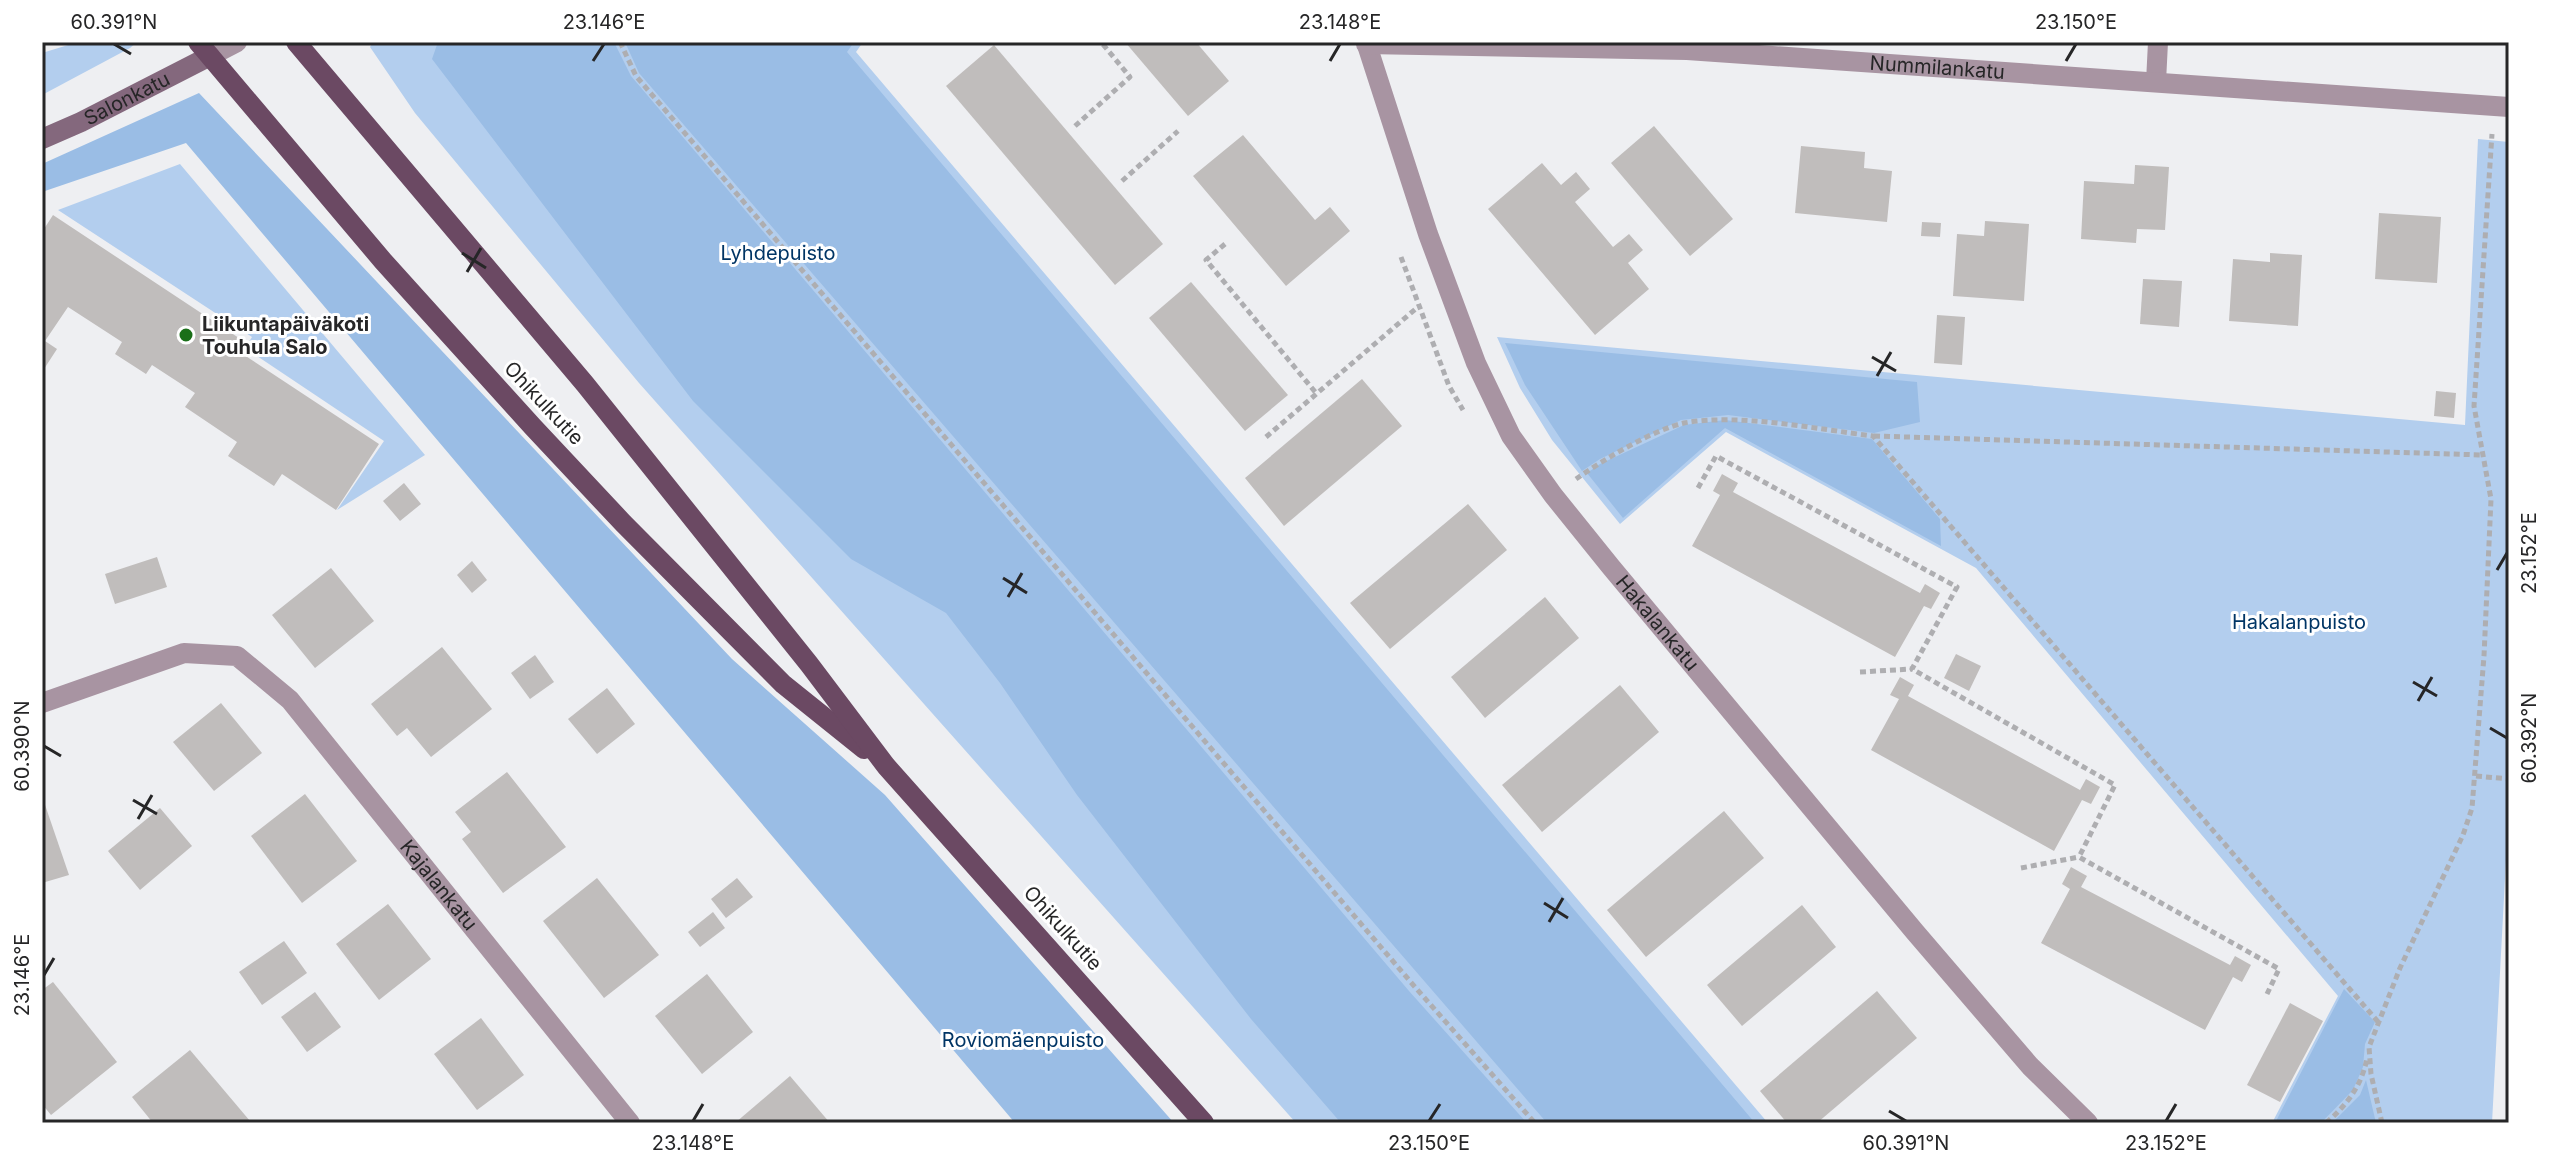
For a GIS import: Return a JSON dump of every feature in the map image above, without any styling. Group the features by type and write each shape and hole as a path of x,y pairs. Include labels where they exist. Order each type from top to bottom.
{"main road":[{"name":"Ohikulkutie","path":"296,42 585,384 809,664 886,766 1204,1123"},
{"name":"Salonkatu","path":"42,139 81,122 204,49"},
{"name":"Ohikulkutie","path":"204,49 383,261 613,512 783,684 886,766"}],"street":[{"path":"204,49 237,42"},
{"path":"2156,82 2158,42"},
{"name":"Nummilankatu","path":"1366,43 1687,50 2501,107"},
{"name":"Hakalankatu","path":"1366,43 1428,234 1476,363 1511,436 1553,495 1940,962 2030,1066 2088,1123"},
{"name":"Kajalankatu","path":"42,703 184,653 237,656 290,700 630,1123"}],"path":[{"path":"620,42 636,76 1415,987 1535,1123"},
{"path":"1075,126 1130,77 1101,42"},
{"path":"2326,1123 2356,1091 2365,1070 2369,1047 2400,968 2463,835 2472,808 2491,499 2474,406 2501,107"},
{"path":"1122,181 1178,131"},
{"path":"1225,244 1206,260 1316,393"},
{"path":"1266,437 1419,306"},
{"path":"1553,495 1600,462 1682,424 1725,419 1873,436 2483,455"},
{"path":"1873,436 2379,1023"},
{"path":"1698,488 1716,456 1957,587 1912,669"},
{"path":"1860,672 1912,669 2115,785 2079,857"},
{"path":"2476,776 2509,779"},
{"path":"2021,868 2079,857 2279,969 2267,994"},
{"path":"2369,1047 2371,1074 2382,1123"}],"green space":[{"path":"78,42 137,42 42,95 42,53"},
{"name":"Lyhdepuisto","path":"373,42 863,42 856,52 1768,1123 1296,1123 639,383 415,113 370,47"},
{"path":"438,42 614,42 631,76 1409,991 1527,1123 1341,1123 1251,1019 1077,795 1000,683 946,613 851,559 693,401 432,59"},
{"path":"625,42 854,42 847,52 1755,1123 1547,1123 639,73"},
{"name":"Roviomäenpuisto","path":"199,93 732,659 885,795 1174,1123 1015,1123 186,143 42,192 42,164"},
{"name":"Hakalanpuisto","path":"2478,139 2509,142 2509,803 2492,1123 2272,1123 2338,996 1976,568 1726,432 1620,524 1552,440 1520,388 1497,337 2465,425"},
{"path":"180,164 425,455 337,510 384,441 245,348 252,337 58,210"},
{"path":"1505,343 1917,382 1920,422 1874,433 1728,415 1681,420 1600,459 1582,471 1525,385"},
{"path":"1725,420 1872,439 1940,519 1941,546 1725,428 1623,518 1587,473 1684,425"},
{"path":"2344,989 2375,1022 2365,1044 2363,1067 2353,1090 2321,1123 2275,1123"},
{"path":"2366,1080 2376,1123 2332,1123 2360,1095"}],"building":[{"path":"1125,42 1196,42 1229,81 1188,116"},
{"path":"994,45 1163,244 1115,285 946,86"},
{"path":"1654,126 1733,219 1690,256 1611,163"},
{"path":"1243,135 1315,220 1330,207 1350,231 1286,286 1193,176"},
{"path":"1801,146 1865,152 1864,168 1892,171 1887,222 1795,213"},
{"path":"1542,163 1561,185 1576,172 1590,189 1575,202 1613,247 1629,234 1643,250 1628,263 1649,289 1595,335 1488,209"},
{"path":"2135,165 2169,167 2165,230 2137,229 2136,243 2081,239 2084,181 2134,184"},
{"path":"2379,213 2441,217 2437,283 2375,279"},
{"path":"53,215 245,342 238,351 379,444 336,510 282,474 274,486 228,456 237,442 185,407 195,393 152,365 146,374 115,354 122,342 68,307 45,341 57,349 42,368 42,232"},
{"path":"1985,221 2029,224 2024,301 1953,296 1957,234 1984,236"},
{"path":"1922,222 1941,223 1940,237 1921,236"},
{"path":"2270,253 2302,255 2298,326 2229,321 2233,259 2270,262"},
{"path":"2143,279 2182,281 2179,327 2140,324"},
{"path":"1191,282 1288,395 1245,431 1149,318"},
{"path":"1937,315 1965,317 1962,365 1934,363"},
{"path":"1362,379 1402,426 1284,526 1245,478"},
{"path":"2436,391 2456,393 2454,418 2434,416"},
{"path":"1722,474 1738,483 1733,492 1920,593 1925,584 1940,593 1931,609 1924,606 1895,657 1692,546 1720,495 1713,491"},
{"path":"404,483 421,504 400,521 383,501"},
{"path":"1468,504 1507,550 1390,649 1350,603"},
{"path":"157,557 167,587 115,604 105,574"},
{"path":"472,561 487,580 472,593 457,575"},
{"path":"331,568 374,621 315,668 272,615"},
{"path":"1545,597 1579,638 1485,718 1451,677"},
{"path":"442,647 492,709 431,757 407,728 397,736 371,704"},
{"path":"1956,654 1981,666 1969,691 1944,678"},
{"path":"535,655 554,682 530,699 511,673"},
{"path":"1900,677 1914,685 1908,696 2080,790 2086,779 2100,787 2091,804 2082,800 2054,851 1871,750 1899,699 1890,695"},
{"path":"1620,685 1659,732 1542,832 1502,785"},
{"path":"607,688 635,724 597,754 568,719"},
{"path":"221,703 262,753 214,791 173,742"},
{"path":"507,772 566,847 503,893 462,839 471,832 455,812"},
{"path":"305,794 357,861 302,903 251,836"},
{"path":"42,796 69,875 42,883"},
{"path":"160,808 192,846 140,890 108,851"},
{"path":"1724,811 1764,858 1646,957 1607,910"},
{"path":"2071,867 2087,876 2081,887 2230,965 2235,956 2251,965 2242,982 2233,977 2205,1030 2041,943 2070,889 2062,884"},
{"path":"597,878 659,955 604,998 543,921"},
{"path":"737,878 753,897 726,918 711,899"},
{"path":"388,904 431,959 379,1000 336,944"},
{"path":"1802,905 1836,947 1742,1026 1707,985"},
{"path":"713,912 725,928 700,947 688,932"},
{"path":"284,941 307,973 262,1005 239,972"},
{"path":"707,974 753,1032 702,1074 655,1016"},
{"path":"53,982 117,1062 51,1115 42,1104 42,990"},
{"path":"1877,991 1917,1038 1817,1123 1787,1123 1760,1091"},
{"path":"315,992 341,1027 307,1052 281,1017"},
{"path":"2290,1003 2323,1021 2280,1102 2247,1085"},
{"path":"481,1018 524,1075 477,1110 434,1054"},
{"path":"190,1050 250,1121 248,1123 153,1123 132,1097"},
{"path":"790,1076 830,1123 735,1123"}],"place":[{"name":"Liikuntapäiväkoti Touhula Salo","path":"186,335"}]}
